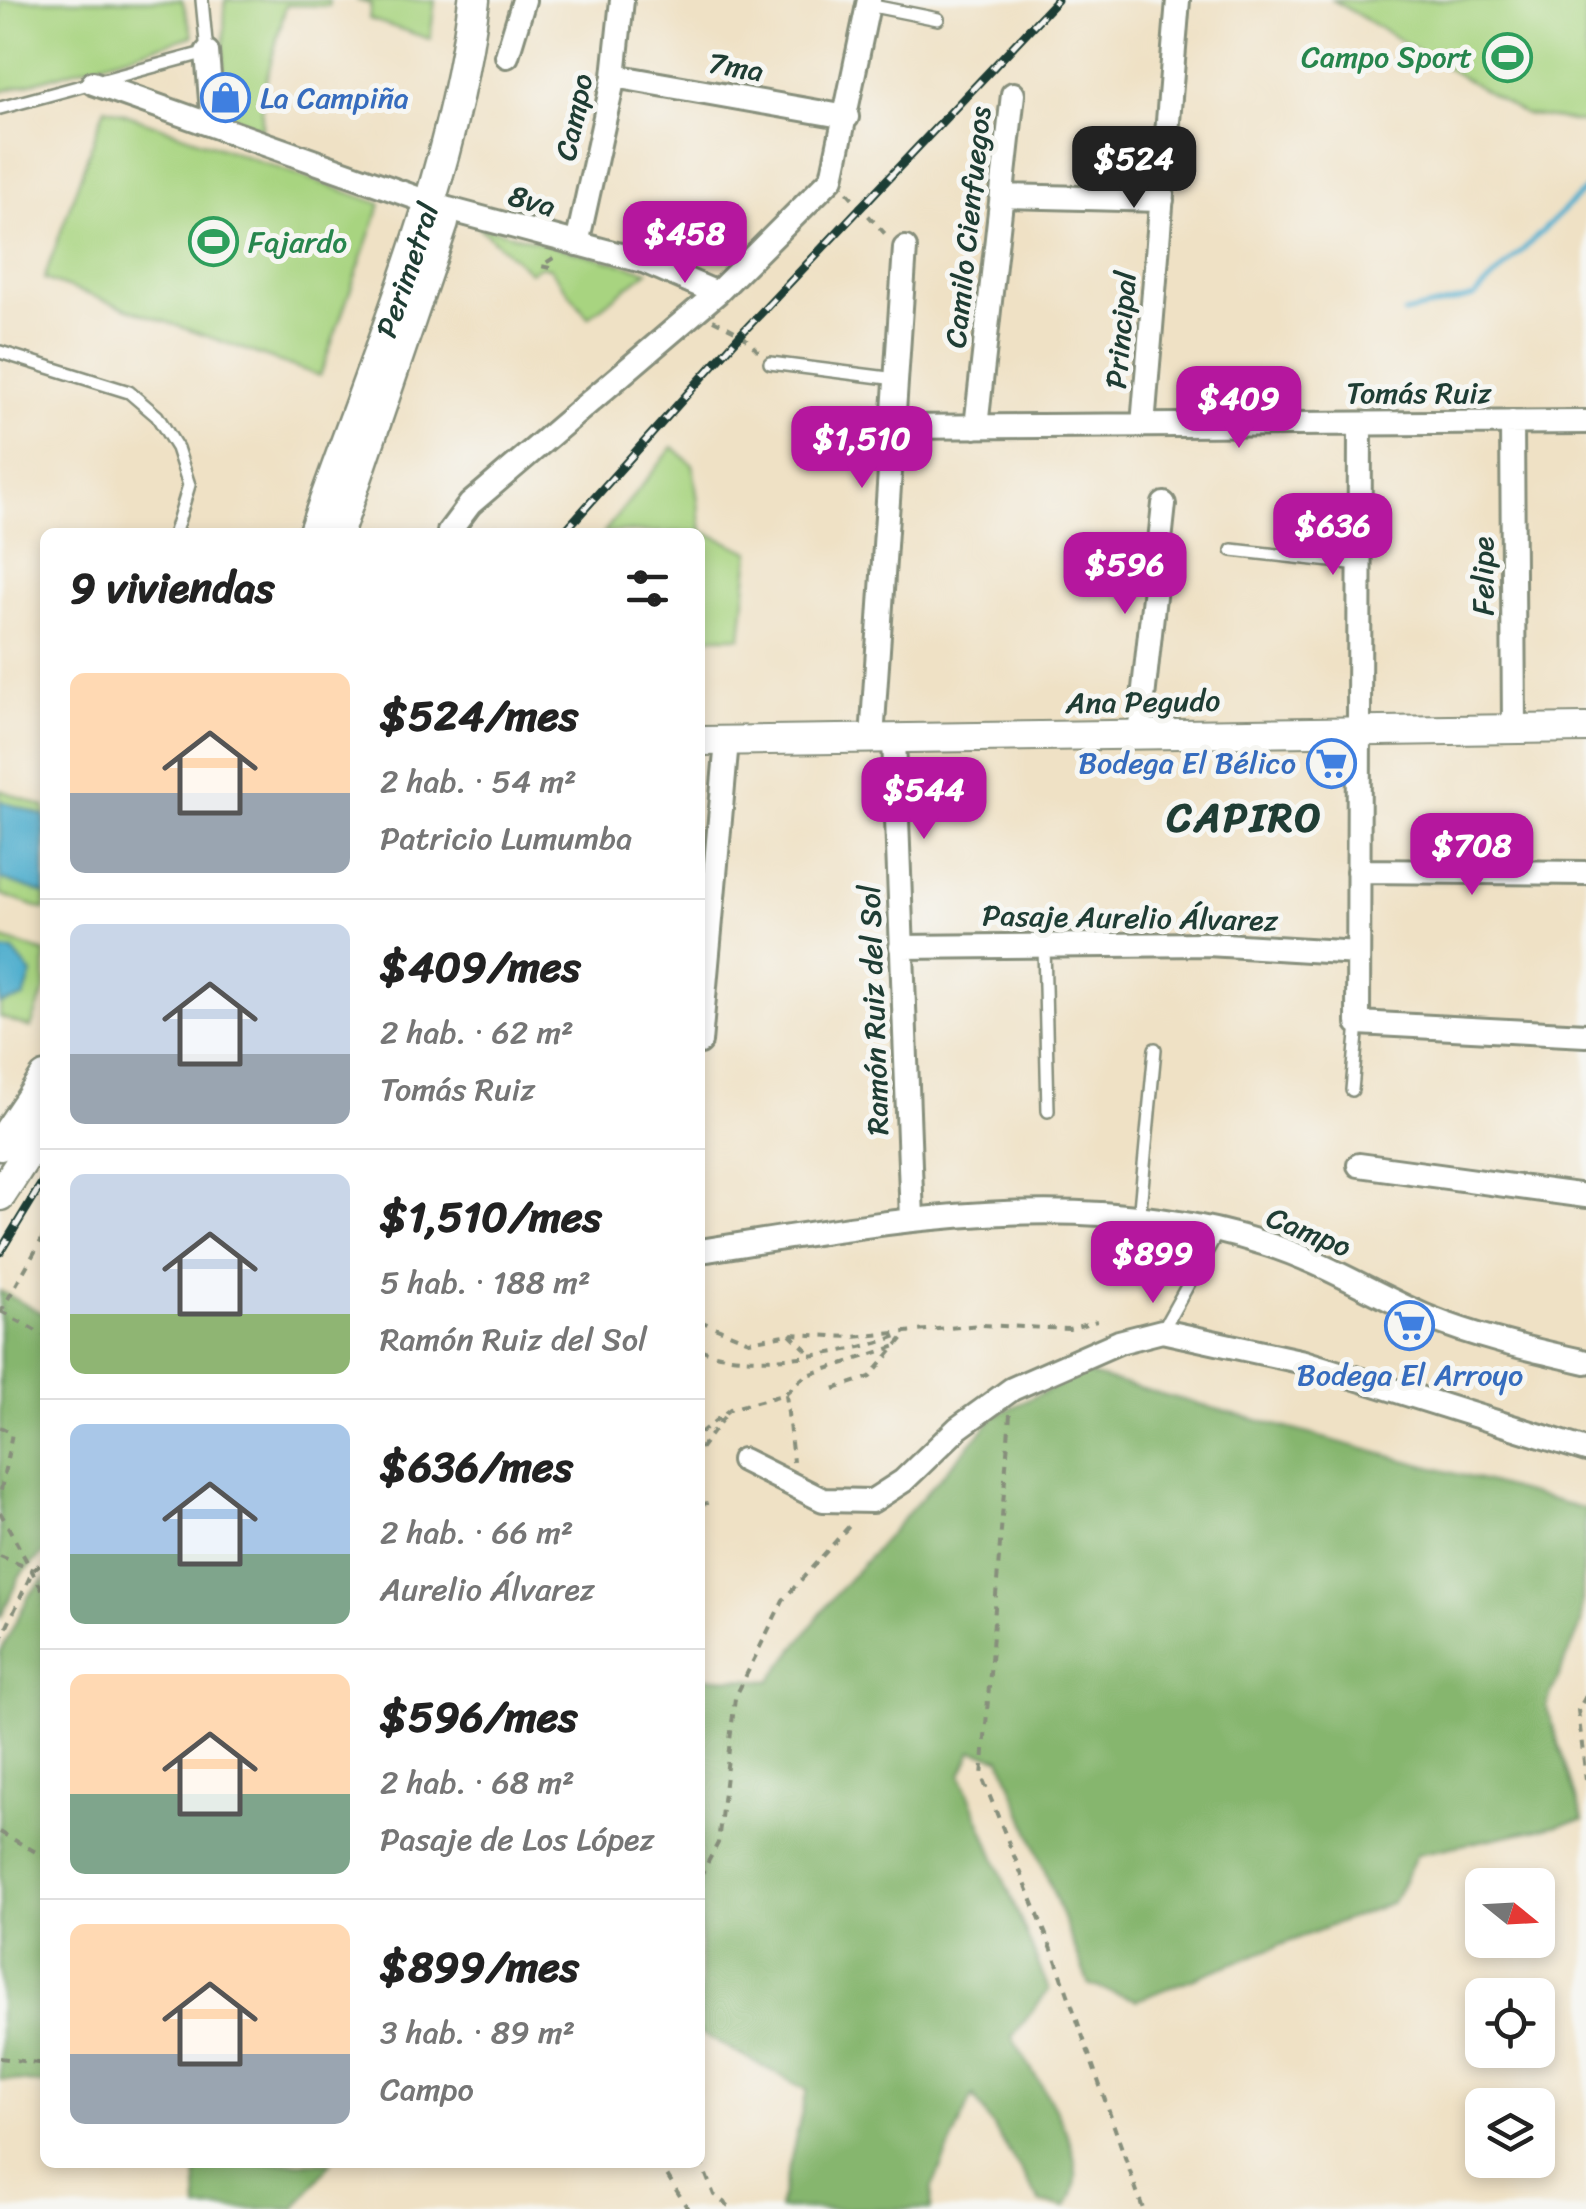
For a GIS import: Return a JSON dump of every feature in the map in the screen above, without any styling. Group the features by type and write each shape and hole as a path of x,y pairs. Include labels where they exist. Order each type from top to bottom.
{"main road":[{"name":"Perimetral","path":"339,528 439,204 467,59 474,0"},
{"name":"Perimetral","path":"316,528 480,90 492,0"},
{"path":"0,1145 40,1085"},
{"path":"0,1194 40,1134"}],"street":[{"path":"507,56 524,0"},
{"name":"Campo","path":"576,244 614,76 622,0"},
{"path":"453,528 470,504 695,312 832,178 869,3 844,0"},
{"name":"Principal","path":"1143,425 1178,0"},
{"path":"207,52 212,124"},
{"name":"7ma","path":"614,76 847,117"},
{"name":"8va","path":"94,82 439,204 576,244 717,292"},
{"name":"Camilo Cienfuegos","path":"976,427 1013,94"},
{"path":"1002,196 1162,200"},
{"name":"Ramón Ruiz del Sol","path":"906,248 892,428 883,739 901,947 912,1218"},
{"path":"677,276 695,312"},
{"name":"Felipe","path":"1512,422 1514,730"},
{"name":"Tomás Ruiz","path":"892,428 1586,422"},
{"path":"1360,424 1358,1024 1586,1035"},
{"path":"1139,735 1164,504"},
{"name":"Ana Pegudo","path":"714,741 1586,728"},
{"path":"706,928 714,741"},
{"path":"1358,871 1586,873"},
{"name":"Pasaje Aurelio Álvarez","path":"901,947 1207,944 1358,953"},
{"path":"1359,1164 1586,1196"},
{"name":"Campo","path":"705,1250 912,1218 1020,1211 1139,1220 1218,1231 1268,1244 1429,1318 1586,1362"},
{"path":"743,1460 823,1500 872,1500 903,1481 958,1428 1012,1389 1118,1342 1162,1331 1304,1362 1586,1450"}],"lane":[{"path":"0,108 207,52 202,0"},
{"path":"869,3 938,19"},
{"path":"0,352 128,392 158,416 177,448 189,486 176,528"},
{"path":"770,363 896,380"},
{"path":"1232,550 1359,564"},
{"path":"1044,945 1048,1111"},
{"path":"1352,1090 1358,1024"},
{"path":"1139,1220 1155,1049"},
{"path":"1162,1331 1218,1231"}],"path":[{"path":"832,178 863,206 886,236 906,248"},
{"path":"695,312 742,334 770,363"},
{"path":"40,1243 0,1312 40,1333"},
{"path":"705,1323 749,1340 790,1334 852,1337 981,1325 1069,1329 1097,1321"},
{"path":"834,1389 870,1377 909,1331"},
{"path":"705,1350 756,1360 831,1354 909,1331"},
{"path":"790,1334 811,1354"},
{"path":"705,1429 730,1409 786,1394 806,1376 900,1346"},
{"path":"1012,1389 982,1778 1056,1957 1143,2209"},
{"path":"786,1394 796,1486"},
{"path":"705,1443 730,1409"},
{"path":"0,1427 12,1433 0,1496"},
{"path":"705,1867 718,1842 734,1698 783,1600 872,1500"},
{"path":"705,1504 711,1502"},
{"path":"0,1512 40,1585"},
{"path":"0,1556 33,1570"},
{"path":"0,1642 33,1570 40,1564"},
{"path":"1586,1696 1578,1710 1586,1780"},
{"path":"0,1832 40,1854"},
{"path":"0,2058 40,2063"},
{"path":"662,2168 688,2209"},
{"path":"703,2168 714,2194 733,2209"}],"green space":[{"path":"0,0 182,0 193,36 0,92"},
{"path":"225,0 329,0 329,6 286,5 262,96 262,129 242,123 222,109"},
{"path":"356,0 435,0 430,39 369,19 371,4"},
{"name":"Campo Sport","path":"1333,0 1586,0 1586,123 1524,114"},
{"name":"Fajardo","path":"105,107 381,204 320,376 44,279"},
{"path":"476,225 648,271 588,317 550,268 541,266 530,272"},
{"path":"673,447 693,465 702,528 607,528"},
{"path":"705,532 750,552 741,637 705,637"},
{"path":"0,790 40,805 40,908 0,894"},
{"path":"0,938 40,951 40,1002 31,1028 0,1017"},
{"path":"0,1291 40,1312 40,1557 20,1575 0,1619"},
{"path":"1083,1373 1586,1509 1581,1625 1546,1706 1583,1820 1417,1854 1393,1902 1137,2000 1089,1985 1001,1758 972,1751 961,1775 1049,1990 1012,2037 1071,2144 1075,2188 1066,2207 1041,2203 973,2095 932,2187 931,2209 779,2209 807,2090 705,2036 705,1677 770,1681 835,1595 996,1415"},
{"path":"40,1584 40,2083 0,2079 0,1653 30,1594"},
{"path":"196,2168 327,2168 295,2209 198,2209"}],"water":[{"path":"0,801 40,814 40,892 0,879"},
{"path":"0,950 13,951 32,974 24,998 0,1004"}],"waterway":[{"path":"1404,313 1474,297 1586,189"}],"railway":[{"path":"568,528 741,334 1057,0"},
{"path":"0,1252 40,1186"}],"place":[{"name":"Campo Sport","path":"1507,57"},
{"name":"La Campiña","path":"225,98"},
{"name":"Fajardo","path":"213,242"},
{"name":"Bodega El Bélico","path":"1331,763"},
{"name":"Bodega El Arroyo","path":"1410,1326"}],"district":[{"name":"CAPIRO","path":"1245,817"}]}
